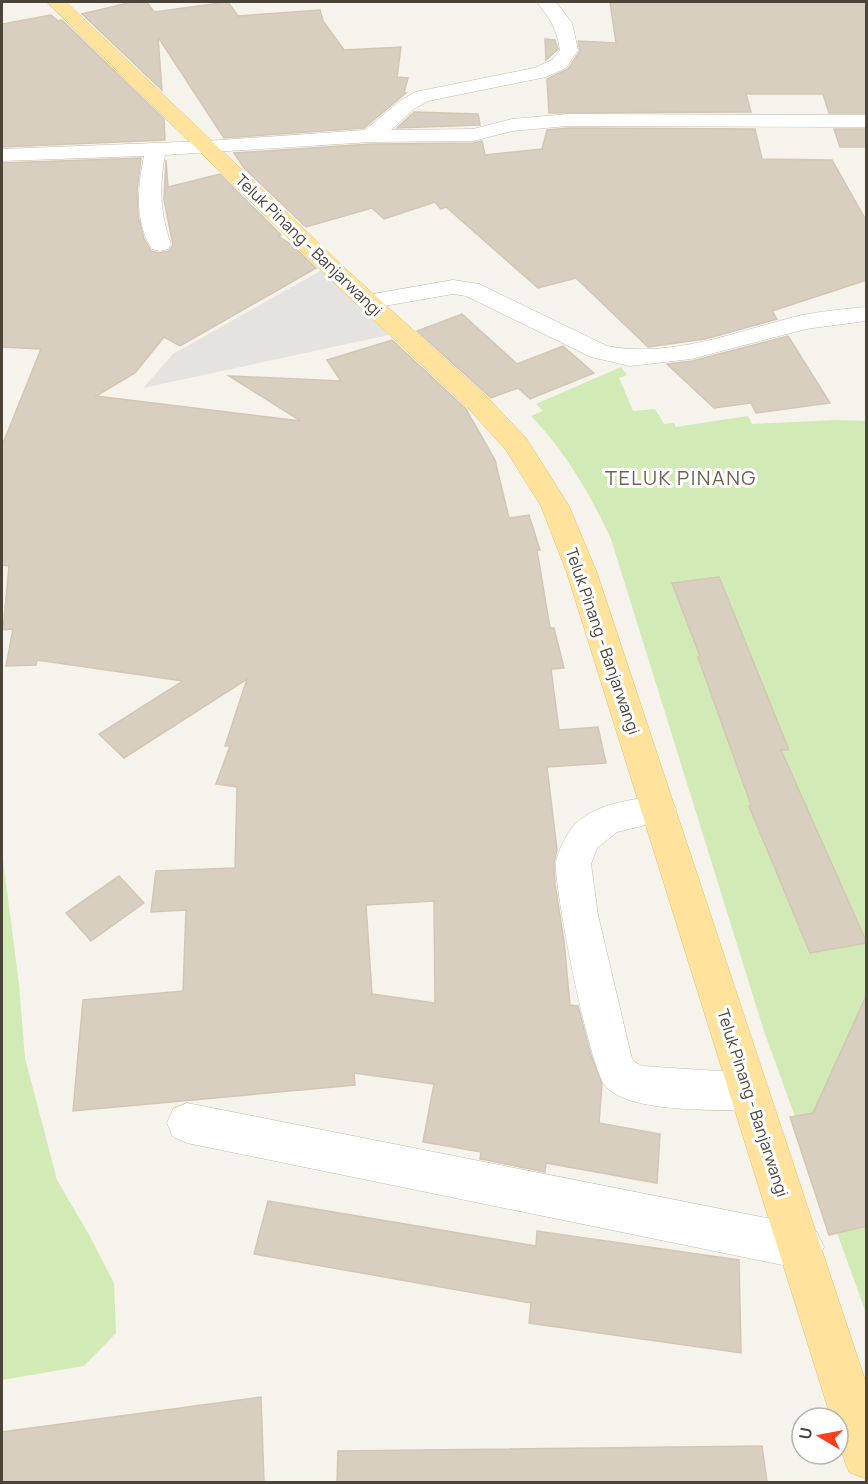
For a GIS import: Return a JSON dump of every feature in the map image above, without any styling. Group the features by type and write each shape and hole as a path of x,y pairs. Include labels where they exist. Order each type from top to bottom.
{"main road":[{"name":"Teluk Pinang - Banjarwangi","path":"56,2 367,302 477,402 516,444 555,506 582,573 749,1092 802,1247 867,1455"}],"street":[{"path":"371,136 407,105 422,96 539,73 559,64 569,50 567,31 558,14 546,2"},
{"path":"2,155 206,147 371,136 473,135 512,125 568,120 867,121"},
{"path":"156,149 149,182 148,203 160,244"},
{"path":"367,302 453,287 471,290 600,352 630,358 691,351 805,322 867,314"},
{"path":"659,809 607,820 584,839 573,864 580,915 612,1055 619,1074 637,1085 749,1092"},
{"path":"187,1123 802,1247"}],"green space":[{"path":"621,367 627,375 619,378 633,411 655,409 664,424 674,423 676,427 748,416 752,424 866,421 866,1313 764,1031 611,539 576,474 531,416 543,411 536,404"},
{"path":"2,852 19,985 25,1058 57,1180 114,1283 116,1333 84,1366 2,1380"}],"shaded area":[{"path":"322,270 389,335 143,388 173,354"}],"building":[{"path":"132,2 147,2 154,12 228,2 238,16 320,10 323,21 344,50 401,47 397,77 408,78 404,93 406,93 364,128 224,138 158,37 162,90 82,14"},
{"path":"610,2 867,2 867,113 829,113 823,94 746,94 751,112 549,113 547,79 568,69 580,51 578,41 616,43"},
{"path":"51,15 58,21 62,20 164,119 165,140 2,147 2,24"},
{"path":"545,39 555,40 558,49 546,60"},
{"path":"414,112 478,114 480,125 397,128"},
{"path":"568,128 755,129 762,159 832,160 867,222 867,280 772,311 777,319 705,339 648,347 576,278 538,288 446,207 441,209 435,202 384,219 372,208 306,227 244,168 234,153 371,144 482,141 485,155 542,149 547,130"},
{"path":"834,129 867,129 867,147 840,147"},
{"path":"141,158 137,191 138,216 144,239 151,251 159,253 169,251 173,245 164,200 166,160 168,187 220,174 281,235 278,236 292,245 316,268 180,346 164,337 135,373 96,396 301,421 229,376 341,381 327,360 392,340 466,409 495,460 509,518 529,515 540,550 537,550 550,628 554,628 564,668 551,669 559,730 598,727 606,763 547,767 557,850 554,863 555,884 564,941 570,1005 578,1006 590,1052 602,1084 599,1123 660,1134 657,1183 546,1163 545,1172 480,1159 481,1152 423,1142 434,1084 354,1073 355,1085 73,1111 83,1000 183,991 186,910 151,912 156,871 235,868 237,787 216,784 230,746 225,746 247,679 124,758 99,734 183,681 37,660 36,665 6,666 13,629 3,630 9,566 2,565 2,446 41,349 2,347 2,163","holes":["434,901 435,1003 372,994 366,905"]},
{"path":"462,314 517,364 563,346 594,373 530,399 518,388 491,398 417,331"},
{"path":"788,336 830,403 756,413 751,403 714,408 667,364 692,361"},
{"path":"719,577 789,750 781,750 867,943 810,953 749,806 751,805 698,657 700,656 672,583"},
{"path":"119,876 144,903 91,941 66,913"},
{"path":"867,994 867,1226 829,1235 790,1117 813,1113"},
{"path":"268,1201 536,1246 537,1231 739,1260 741,1353 529,1323 531,1303 254,1254"},
{"path":"261,1397 264,1482 2,1482 2,1432"},
{"path":"762,1446 767,1482 337,1482 338,1451"}],"district":[{"name":"TELUK PINANG","path":"681,478"}]}
